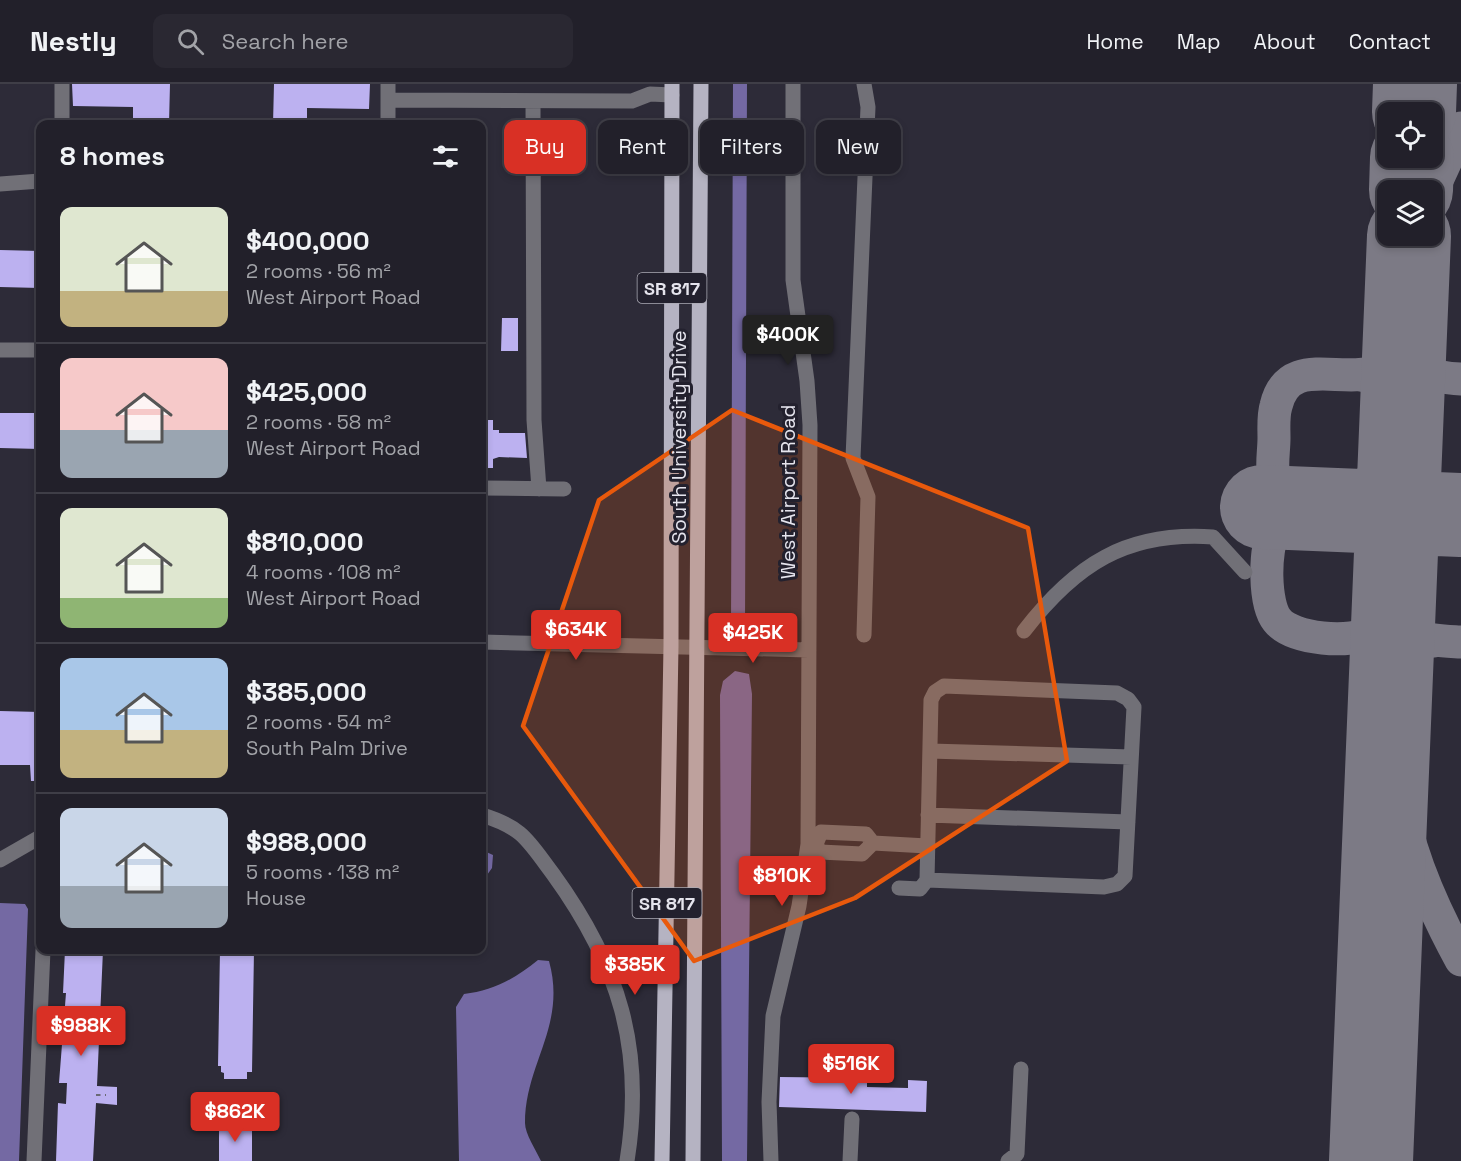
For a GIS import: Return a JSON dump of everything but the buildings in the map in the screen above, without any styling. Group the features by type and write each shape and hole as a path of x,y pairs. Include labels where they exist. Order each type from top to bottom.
{"main road":[{"name":"South University Drive","path":"693,1161 699,646 701,84"},
{"name":"South University Drive","path":"662,1161 671,646 672,89"}],"street":[{"path":"62,84 62,120"},
{"path":"388,84 388,120"},
{"name":"West Airport Road","path":"771,1161 769,1102 773,1016 812,844 809,650 810,425 807,381 793,280 793,84"},
{"path":"864,84 868,107 853,458 868,497 864,635"},
{"path":"388,100 632,101 672,89"},
{"path":"533,101 534,420 539,489"},
{"path":"0,184 36,181"},
{"path":"0,350 36,350"},
{"path":"486,488 564,489"},
{"path":"1024,631 1051,596 1097,560 1147,540 1186,535 1213,537 1245,572"},
{"path":"486,642 809,650"},
{"path":"899,888 920,889 927,880 931,699 935,692 944,686 1117,693 1128,699 1134,707 1125,876 1117,884 1104,887 927,880"},
{"path":"930,751 1131,757"},
{"path":"928,815 1128,822"},
{"path":"486,817 515,828 540,856 574,902 610,974 626,1022 633,1080 634,1114 627,1161"},
{"path":"0,860 36,839"},
{"path":"812,844 820,852 862,854 873,843 927,846"},
{"path":"34,1161 43,954"},
{"path":"1008,1161 1017,1154 1021,1069"},
{"path":"850,1161 852,1119"}],"path":[{"path":"96,1095 106,1095"}],"highlighted area":[{"path":"732,410 1028,528 1067,761 855,898 694,961 523,726 599,500"}],"shaded area":[{"path":"735,671 749,674 752,694 747,1161 722,1161 720,695 723,681"},
{"path":"486,852 493,855 492,868 486,876"},
{"path":"0,903 25,904 28,909 19,1161 0,1161"},
{"path":"538,960 549,961 553,984 553,1005 531,1082 525,1127 541,1161 459,1161 456,1007 464,994 504,983"}],"waterway":[{"path":"738,629 740,84"}],"taxiway":[{"path":"1437,180 1461,128"},
{"path":"1406,314 1417,246"},
{"path":"1405,340 1413,359 1425,371 1441,377 1461,379"},
{"path":"1307,509 1289,500 1280,490 1274,477 1274,414 1285,386 1299,377 1317,374 1357,375 1376,371 1393,361 1405,340"},
{"path":"1360,375 1375,379 1387,387 1396,398 1402,413"},
{"path":"1307,509 1292,514 1277,526 1268,551 1268,590 1277,620 1285,627 1308,636 1351,638 1363,636 1380,626 1394,604"},
{"path":"1394,604 1404,625 1411,632 1428,639 1461,642"},
{"path":"1390,680 1396,664 1405,652 1417,644 1434,641"},
{"path":"1389,727 1398,791 1412,848 1432,902 1461,960"}],"runway":[{"path":"1414,102 1415,84"},
{"path":"1411,180 1412,168"},
{"path":"1371,1161 1409,246"},
{"path":"1262,507 1461,515"}]}
